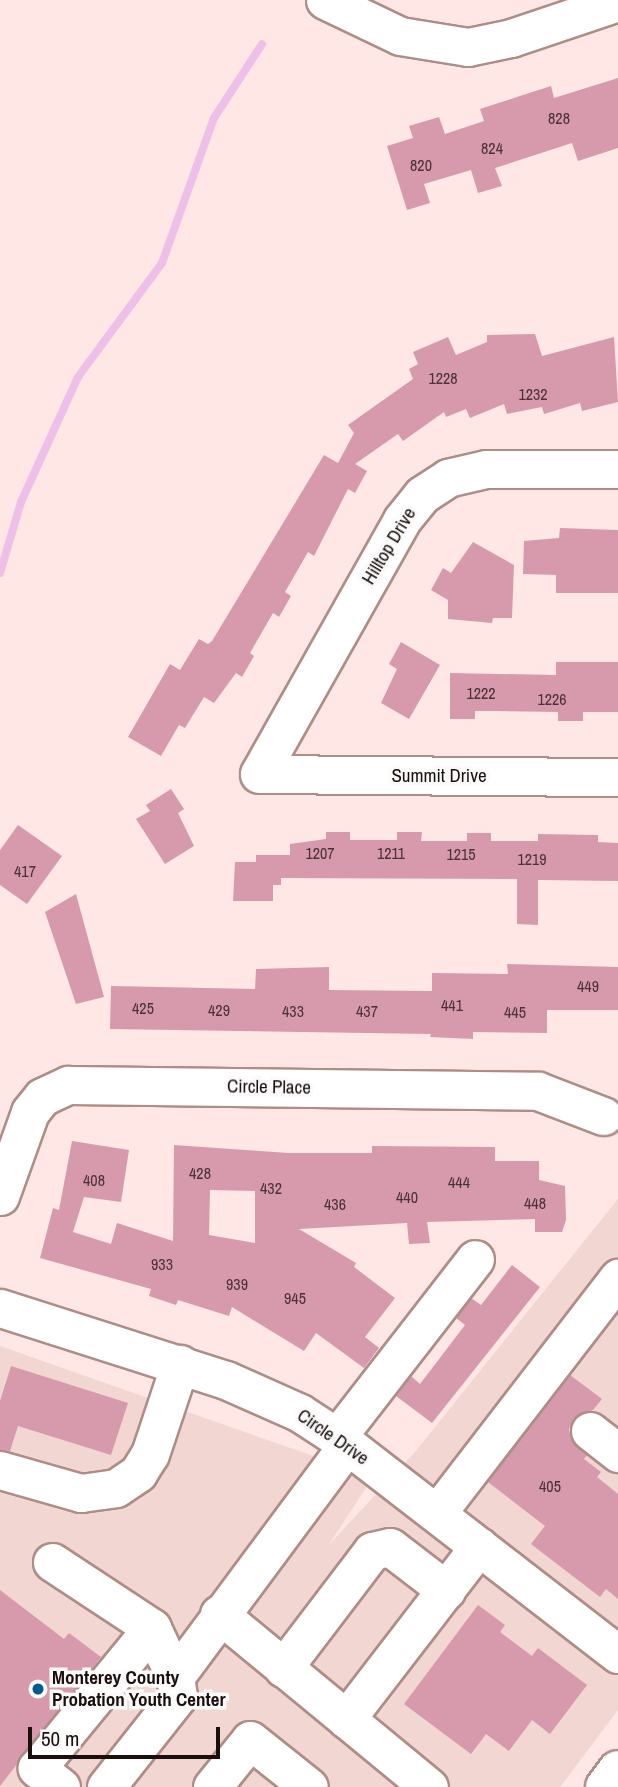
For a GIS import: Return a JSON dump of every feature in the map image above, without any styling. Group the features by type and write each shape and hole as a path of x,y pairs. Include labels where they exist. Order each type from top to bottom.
{"main road":[{"path":"605,1787 618,1770"}],"street":[{"path":"325,0 400,36 468,47 511,38 618,2"},
{"name":"Hilltop Drive","path":"259,774 402,520 422,495 448,478 486,469 618,469"},
{"name":"Summit Drive","path":"259,774 618,777"},
{"name":"Circle Place","path":"0,1196 30,1112 41,1097 68,1086 538,1091 603,1116"},
{"path":"175,1677 475,1259"},
{"path":"437,1513 618,1278"},
{"name":"Circle Drive","path":"0,1308 180,1364 265,1395 342,1441 618,1654"},
{"path":"0,1470 81,1493 116,1488 138,1473 150,1454 180,1364"},
{"path":"590,1431 618,1453"},
{"path":"346,1719 479,1546"},
{"path":"283,1668 372,1551 390,1547 446,1590"},
{"path":"51,1562 152,1628 175,1677 178,1696 106,1787"},
{"path":"219,1614 429,1787"},
{"path":"61,1787 37,1768 152,1628"},
{"path":"212,1787 250,1740 309,1787"}],"shaded area":[{"path":"618,1199 618,1710 560,1787 0,1787 0,1346 373,1477 328,1546 415,1452"}],"building":[{"path":"618,78 618,148 578,161 572,143 495,168 502,186 478,193 471,170 424,184 430,203 407,210 387,146 413,138 409,126 439,117 445,134 484,121 480,109 520,96 551,86 554,98"},
{"path":"535,334 542,356 614,337 618,402 582,411 580,403 544,414 542,407 507,414 504,404 470,418 466,409 446,417 444,412 403,441 398,434 355,464 367,471 355,493 348,489 314,556 308,552 285,592 291,596 279,617 273,613 250,653 254,656 242,677 236,673 214,703 204,697 185,728 179,725 161,756 128,737 170,664 180,670 199,639 208,644 212,641 324,455 338,463 354,433 348,425 413,379 409,369 418,364 413,352 448,337 456,355 487,342 487,335"},
{"path":"560,528 618,530 618,593 556,593 556,575 523,574 524,541 559,538"},
{"path":"473,542 514,565 512,618 493,618 492,623 448,619 448,600 431,590 443,568 451,573"},
{"path":"401,642 440,665 409,719 381,703 397,669 389,664"},
{"path":"556,662 618,662 618,712 583,712 583,721 558,721 558,712 497,711 475,711 475,719 450,719 450,673 556,675"},
{"path":"171,789 184,809 178,813 194,846 165,864 136,819 150,811 146,805"},
{"path":"18,825 62,856 27,904 0,885 0,850"},
{"path":"326,832 350,832 350,840 397,840 397,832 422,832 421,841 467,841 467,833 491,833 491,841 538,841 538,834 598,835 598,842 618,843 618,881 538,880 538,925 517,924 517,879 281,878 281,885 273,885 273,901 233,901 235,862 256,862 256,855 290,855 290,844 326,839"},
{"path":"76,894 104,997 76,1004 45,912"},
{"path":"507,964 618,967 618,1010 547,1010 547,1033 473,1032 473,1039 430,1037 431,1034 110,1029 111,986 255,989 256,969 329,967 329,990 432,991 432,973 508,974"},
{"path":"72,1141 129,1150 121,1202 84,1197 73,1232 111,1244 117,1223 173,1241 174,1145 288,1153 372,1153 372,1146 495,1147 495,1161 539,1161 539,1180 565,1186 566,1220 562,1232 535,1232 535,1219 427,1222 430,1243 409,1244 407,1223 299,1229 356,1263 354,1267 395,1298 365,1337 379,1348 364,1368 316,1333 304,1351 232,1307 229,1316 178,1300 176,1305 149,1296 151,1289 40,1258 53,1208 59,1210","holes":["210,1190 255,1191 255,1243 209,1235"]},
{"path":"512,1265 540,1287 432,1423 396,1396 411,1376 420,1384 465,1325 456,1318 471,1298 481,1305"},
{"path":"11,1366 128,1403 111,1455 18,1426 10,1451 0,1450 0,1401"},
{"path":"570,1375 602,1399 593,1410 574,1418 569,1429 571,1439 587,1455 584,1459 601,1472 597,1477 618,1494 618,1599 606,1589 600,1597 531,1544 545,1526 488,1482"},
{"name":"Monterey County Probation Youth Center","path":"0,1590 64,1639 69,1633 101,1657 0,1786"},
{"path":"478,1605 505,1625 500,1632 532,1656 538,1648 587,1685 550,1734 532,1720 509,1751 486,1734 471,1754 404,1704"}],"waterway":[{"path":"0,573 21,502 78,377 162,263 214,118 262,44"}],"place":[{"name":"Monterey County Probation Youth Center","path":"38,1689"}]}
